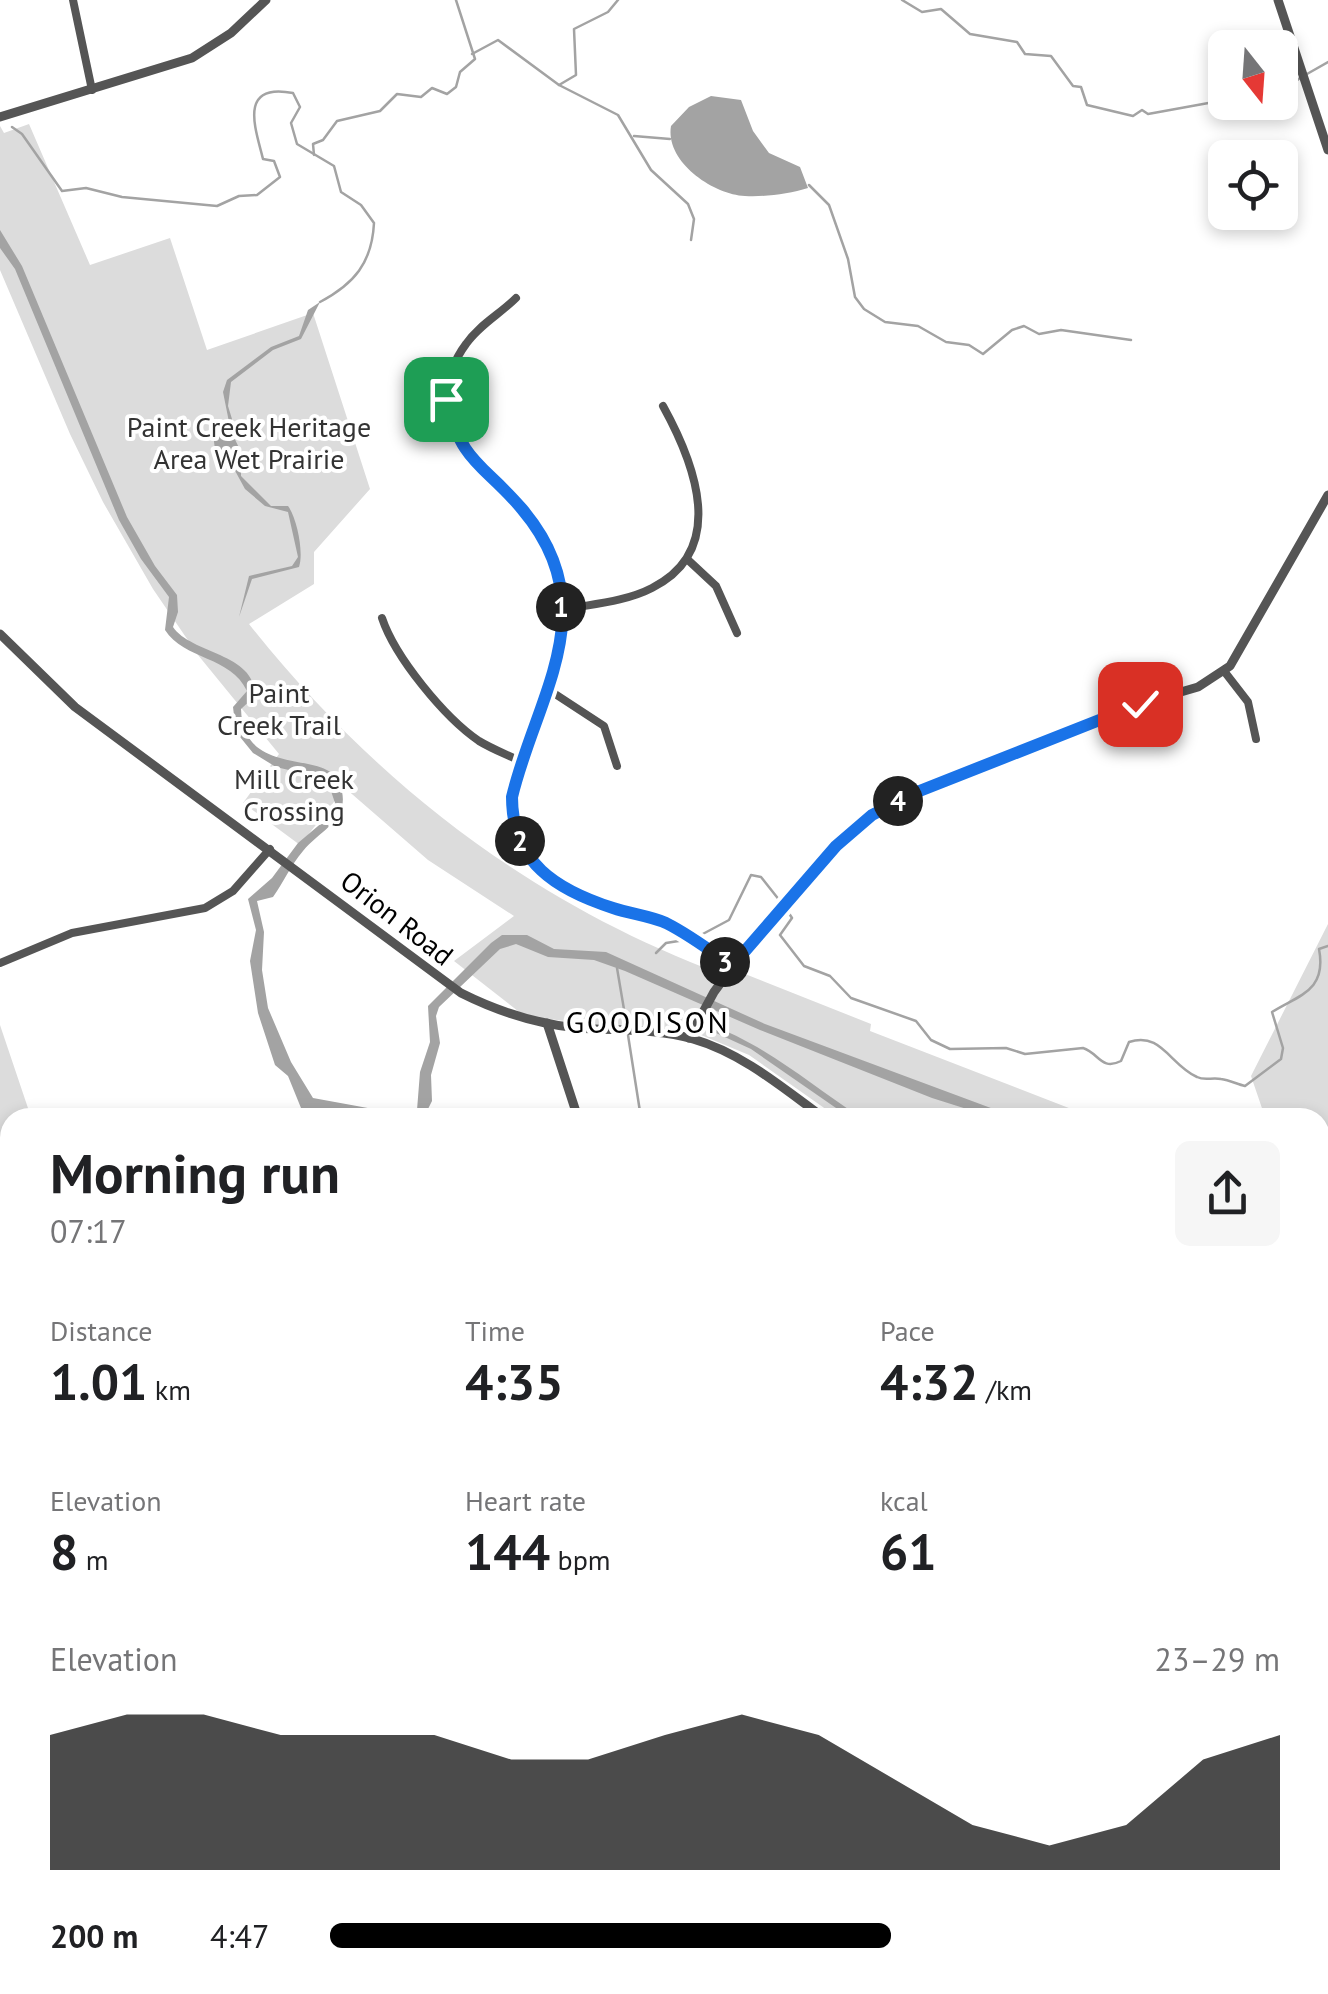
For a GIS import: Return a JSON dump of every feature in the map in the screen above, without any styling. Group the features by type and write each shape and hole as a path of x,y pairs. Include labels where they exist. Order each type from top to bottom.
{"street":[{"path":"73,0 92,90"},
{"path":"0,117 204,52 266,0"},
{"path":"1278,0 1328,150"},
{"path":"516,298 466,343 450,369 446,399 455,436 471,460 527,514 547,547 559,584 561,647 512,797 516,832 532,864 565,888 589,900 664,922 732,966"},
{"path":"562,610 649,590 670,578 687,559 698,529 699,496 681,438 663,406"},
{"path":"690,1038 732,966 836,846 872,815 1118,710 1198,687 1224,671 1237,656 1265,600 1328,495"},
{"path":"687,559 716,586 737,633"},
{"path":"382,618 397,651 458,723 480,742 522,762"},
{"name":"Orion Road","path":"0,634 76,707 461,993 515,1017 690,1038 733,1055 810,1108"},
{"path":"1224,671 1248,702 1256,739"},
{"path":"550,690 604,726 617,766"},
{"path":"0,963 72,934 206,908 233,891 270,848"},
{"path":"547,1023 575,1108"}],"green space":[{"path":"29,124 90,265 170,238 207,350 313,313 370,489 314,552 314,584 249,624 352,738 467,836 529,879 595,917 663,950 735,979 740,972 871,1024 870,1031 1069,1108 824,1108 749,1055 701,1035 710,1020 693,1013 683,1029 577,1023 523,1015 454,961 514,916 428,860 345,788 300,845 243,803 279,754 198,655 153,589 103,502 70,434 0,270 0,126 4,133"},
{"path":"1328,924 1328,1108 1262,1108 1251,1076"},
{"path":"0,1025 28,1108 0,1108"}],"shaded area":[{"path":"711,96 741,100 753,131 769,153 800,167 808,188 777,195 745,196 719,189 693,173 675,151 671,126 689,107"},
{"path":"0,230 22,266 127,517 177,595 178,612 173,627 194,643 234,662 253,682 255,696 241,709 245,731 255,745 269,754 331,772 339,782 342,805 334,822 298,857 273,897 257,901 264,932 262,970 268,1008 291,1062 313,1098 368,1108 301,1108 288,1076 275,1065 258,1013 250,961 256,930 248,899 272,878 298,843 331,815 335,803 327,779 276,767 253,753 236,732 233,707 247,691 240,680 173,640 165,630 169,597 119,520 15,269 0,248"},
{"path":"320,302 301,339 273,350 231,382 228,406 231,431 241,452 241,476 271,506 288,506 297,527 301,553 299,567 252,579 239,617 249,576 292,566 298,557 288,512 265,506 245,489 233,467 215,450 213,433 229,422 223,392 227,380 271,347 299,336 308,310"},
{"path":"502,935 527,935 554,949 606,952 765,1024 991,1108 964,1108 932,1098 594,960 548,957 516,944 500,949 439,1007 436,1016 440,1043 431,1075 428,1108 417,1108 420,1072 430,1042 428,1006"},
{"path":"707,1024 747,1041 847,1108 836,1108 751,1049 705,1028"}],"waterway":[{"path":"314,155 313,144 323,140 337,121 380,111 397,94 421,97 432,88 447,94 456,87 460,72 475,59 456,0"},
{"path":"559,85 576,75 574,29 608,12 618,0"},
{"path":"902,0 922,12 941,9 970,34 1017,42 1025,54 1051,56 1073,86 1081,87 1087,105 1133,116 1142,110 1148,114 1208,103"},
{"path":"472,54 498,40 559,85 618,115 651,170 688,204 694,219 691,240"},
{"path":"1307,74 1328,62"},
{"path":"12,127 22,134 62,191 86,188 122,197 217,206 239,196 257,195 280,177 274,161 263,159 254,111 264,95 275,91 293,93 300,107 291,123 297,144 334,166 341,192 361,205 374,223 370,250 359,271 320,302"},
{"path":"634,136 670,139"},
{"path":"809,185 829,205 848,259 855,297 864,309 885,322 918,326 946,342 969,345 983,354 1012,330 1024,326 1039,334 1061,330 1131,340"},
{"path":"699,936 729,920 751,875 761,877 780,901"},
{"path":"785,907 792,918 780,935 804,966 830,976 851,998 916,1021 931,1040 950,1049 1006,1048 1025,1054 1083,1048 1104,1063 1114,1064 1121,1061 1129,1042 1149,1041 1197,1077 1245,1086 1281,1059 1283,1048 1272,1012 1315,983 1319,949 1328,946"},
{"path":"656,953 666,943 691,939"},
{"path":"617,968 627,1027"},
{"path":"628,1035 639,1108"}],"district":[{"name":"GOODISON","path":"648,1023"}],"route":[{"path":"446,399 455,436 471,460 527,514 547,547 559,584 561,647 512,797 516,832 532,864 589,900 664,922 732,966 836,846 872,815 917,792 1020,755 1092,721 1140,704"}],"park label":[{"name":"Paint Creek Heritage Area Wet Prairie","path":"249,443"},
{"name":"Paint Creek Trail","path":"279,709"},
{"name":"Mill Creek Crossing","path":"294,795"}]}
